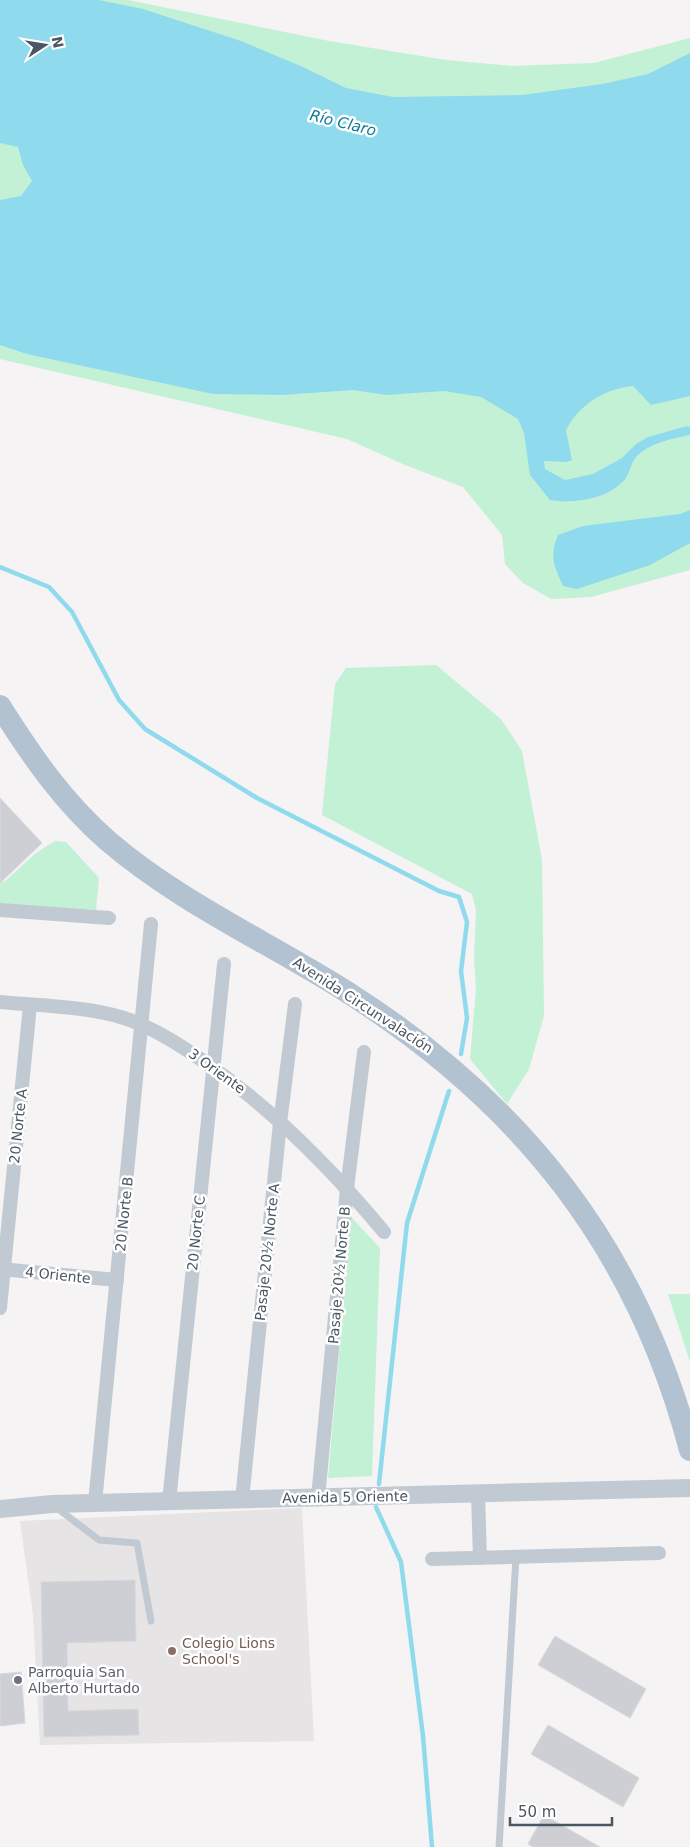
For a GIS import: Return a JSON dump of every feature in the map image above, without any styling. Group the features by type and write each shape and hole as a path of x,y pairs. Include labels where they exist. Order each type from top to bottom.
{"main road":[{"name":"Avenida Circunvalación","path":"0,706 50,780 90,824 122,853 163,882 309,968 388,1019 459,1073 512,1124 569,1192 627,1285 658,1349 690,1450"}],"street":[{"path":"0,910 109,918"},
{"name":"20 Norte B","path":"95,1503 151,924"},
{"name":"20 Norte C","path":"169,1502 224,964"},
{"name":"3 Oriente","path":"0,1002 107,1013 142,1025 187,1049 280,1122 347,1189 384,1232"},
{"name":"Pasaje 20½ Norte A","path":"242,1500 280,1122 295,1004"},
{"name":"20 Norte A","path":"0,1308 2,1269 30,1005"},
{"name":"Pasaje 20½ Norte B","path":"318,1498 347,1189 364,1052"},
{"name":"4 Oriente","path":"2,1269 117,1280"},
{"name":"Avenida 5 Oriente","path":"0,1509 52,1504 690,1488"},
{"path":"478,1494 480,1558"},
{"path":"432,1559 659,1553"}],"lane":[{"path":"52,1504 99,1540 137,1544 151,1621"},
{"path":"500,1847 516,1557"}],"shaded area":[{"name":"Colegio Lions School's","path":"302,1508 314,1741 40,1745 33,1615 20,1521"}],"green space":[{"path":"0,0 128,0 329,41 446,60 512,66 594,63 690,38 690,570 591,597 551,599 523,583 505,564 502,535 463,487 405,465 347,439 0,359"},
{"path":"436,665 501,719 522,751 542,860 544,1016 529,1069 507,1104 470,1059 476,989 474,957 476,910 472,894 322,815 335,684 346,668"},
{"path":"55,841 66,842 99,878 96,910 0,906 0,879 4,882 36,853"},
{"path":"351,1217 380,1248 372,1476 328,1478"},
{"path":"668,1294 690,1294 690,1362"}],"water":[{"name":"Río Claro","path":"0,0 99,0 143,9 241,41 303,67 346,88 393,97 522,95 602,84 648,74 690,53 690,396 651,405 633,386 612,390 603,394 586,405 566,430 572,460 567,462 544,461 545,469 565,480 593,474 622,458 636,444 648,437 687,426 690,427 690,435 661,442 641,452 634,459 626,478 611,491 580,500 550,500 530,475 524,433 518,419 481,397 444,391 386,395 353,390 282,395 213,394 27,354 0,345 0,200 21,196 32,181 23,165 18,147 0,143"},
{"path":"690,510 690,543 650,565 577,589 563,586 553,555 558,535 583,526 680,514"}],"building":[{"path":"0,798 42,843 0,883"},
{"path":"135,1580 136,1641 67,1643 68,1711 138,1709 139,1735 44,1737 41,1582"},
{"path":"555,1636 646,1689 630,1718 538,1665"},
{"path":"21,1672 25,1723 0,1726 0,1674"},
{"path":"548,1725 639,1778 623,1807 531,1754"},
{"path":"544,1815 600,1847 533,1847 528,1844"}],"waterway":[{"path":"0,567 49,587 72,612 119,700 145,729 257,798 439,891 459,897 467,922 461,971 467,1018 461,1054"},
{"path":"379,1484 407,1223 449,1091"},
{"path":"376,1507 401,1562 423,1736 432,1847"}],"place":[{"name":"Colegio Lions School's","path":"172,1651"},
{"name":"Parroquia San Alberto Hurtado","path":"18,1680"}]}
